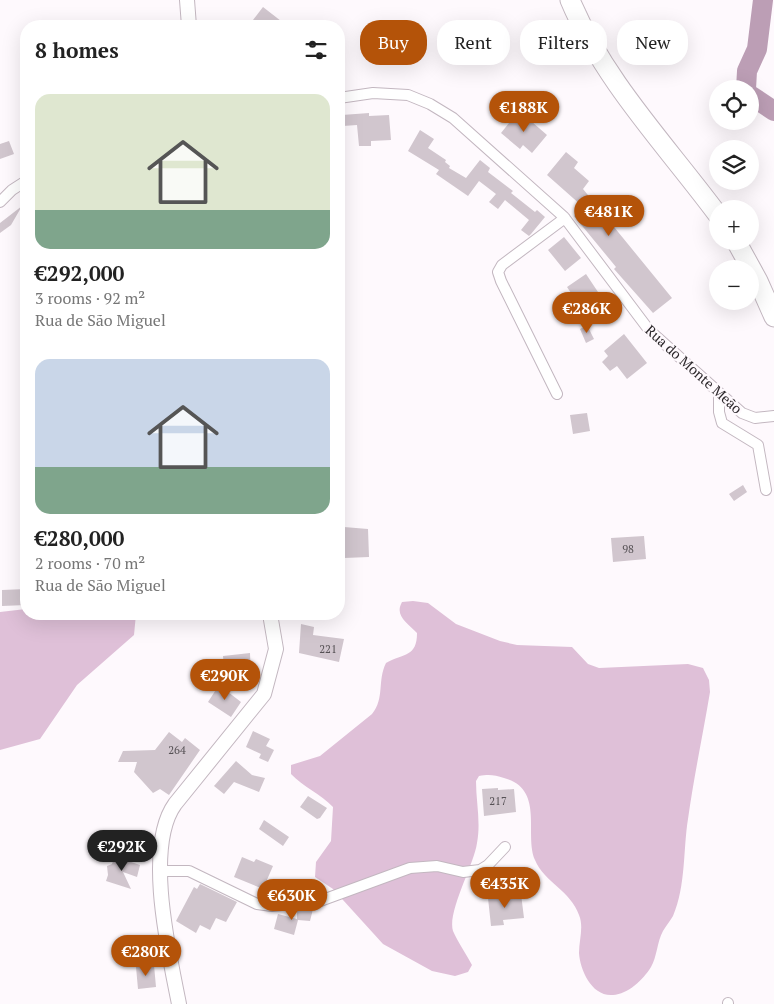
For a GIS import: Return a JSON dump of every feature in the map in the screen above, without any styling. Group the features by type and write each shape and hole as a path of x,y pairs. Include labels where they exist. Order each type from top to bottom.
{"highway":[{"path":"570,0 588,39 605,66 709,202"},
{"path":"581,0 604,46 629,84 720,200"},
{"path":"741,250 758,281 774,317"},
{"path":"754,250 774,288"}],"street":[{"path":"187,0 189,20"},
{"name":"Rua do Monte Meão","path":"345,97 373,93 391,93 414,97 453,118 565,218 649,330 744,414 757,418 774,416"},
{"path":"0,202 5,193 20,185"},
{"path":"557,394 500,282 498,272 502,265 565,218"},
{"path":"719,393 719,412 722,423 758,445 766,490"},
{"path":"179,1004 168,946 160,871 160,843 168,813 256,706 266,690 276,649 271,620"},
{"path":"160,871 192,872 257,904 269,906 320,901 410,868 437,866 463,872 478,870 488,865 505,847"}],"shaded area":[{"path":"402,602 428,603 456,624 500,641 517,645 572,647 588,664 599,668 688,664 703,668 709,680 710,692 690,803 680,893 673,916 661,935 651,967 644,977 630,989 619,994 606,994 599,992 588,981 579,953 581,924 579,915 570,899 539,868 532,849 529,802 525,792 517,784 504,778 483,775 479,776 476,781 477,843 457,901 452,923 453,931 472,965 468,972 455,976 432,971 383,944 333,889 315,877 316,862 331,841 333,807 291,774 291,765 320,756 372,714 380,696 383,670 386,663 408,653 415,646 417,633 403,619 400,611"},
{"path":"20,610 20,620 135,620 134,635 77,685 40,739 0,750 0,612"}],"building":[{"path":"263,7 280,20 253,20"},
{"path":"369,113 369,116 389,115 391,140 371,141 371,146 359,146 357,125 345,126 345,115"},
{"path":"517,113 522,117 524,115 547,135 532,153 523,145 520,149 501,133"},
{"path":"420,130 434,139 428,148 446,160 445,162 450,166 449,168 466,178 480,160 490,168 488,172 513,191 511,193 535,212 537,210 545,217 529,236 521,230 529,220 505,200 498,209 489,202 496,194 479,181 468,196 436,174 439,170 408,151"},
{"path":"9,141 14,154 0,159 0,144"},
{"path":"566,152 578,162 574,168 589,181 583,189 672,298 653,313 614,269 616,267 574,216 582,206 547,175"},
{"path":"20,208 11,225 0,233 0,223"},
{"path":"564,237 581,258 565,271 548,250"},
{"path":"586,274 606,304 587,317 567,287"},
{"path":"587,325 594,339 586,343 580,329"},
{"path":"624,334 647,363 627,379 617,366 610,371 602,362 608,356 604,351"},
{"path":"587,413 590,431 573,434 570,415"},
{"path":"743,485 747,492 734,501 729,494"},
{"path":"345,527 368,529 369,557 345,558"},
{"path":"644,536 646,559 613,562 611,538"},
{"path":"20,589 20,605 2,606 2,590"},
{"path":"301,624 314,627 313,635 344,639 339,662 299,653"},
{"path":"250,653 251,678 225,680 223,656"},
{"path":"219,685 241,702 231,717 208,702"},
{"path":"253,731 270,739 266,746 274,750 268,762 259,758 261,754 246,747"},
{"path":"169,732 182,742 185,738 200,750 169,795 160,789 153,793 134,772 137,762 118,762 123,751 155,750"},
{"path":"236,761 252,775 265,778 259,792 234,782 224,794 214,786"},
{"path":"498,788 498,790 514,789 516,812 484,816 482,789"},
{"path":"308,796 327,808 320,818 317,819 300,807"},
{"path":"264,820 289,837 283,846 259,829"},
{"path":"115,855 140,865 137,877 123,872 131,889 106,881 108,875 107,866 112,864"},
{"path":"242,857 254,862 256,859 273,866 263,889 234,877"},
{"path":"200,884 237,902 226,922 216,918 210,930 200,925 196,933 176,921 194,887 197,889"},
{"path":"521,894 524,918 503,920 504,925 491,926 488,898"},
{"path":"313,909 310,921 298,920 294,935 274,929 278,914 297,919 297,910"},
{"path":"154,965 156,987 138,989 136,967"}],"waterway":[{"path":"746,80 747,71 757,49 763,0"},
{"path":"759,101 774,111"}]}
